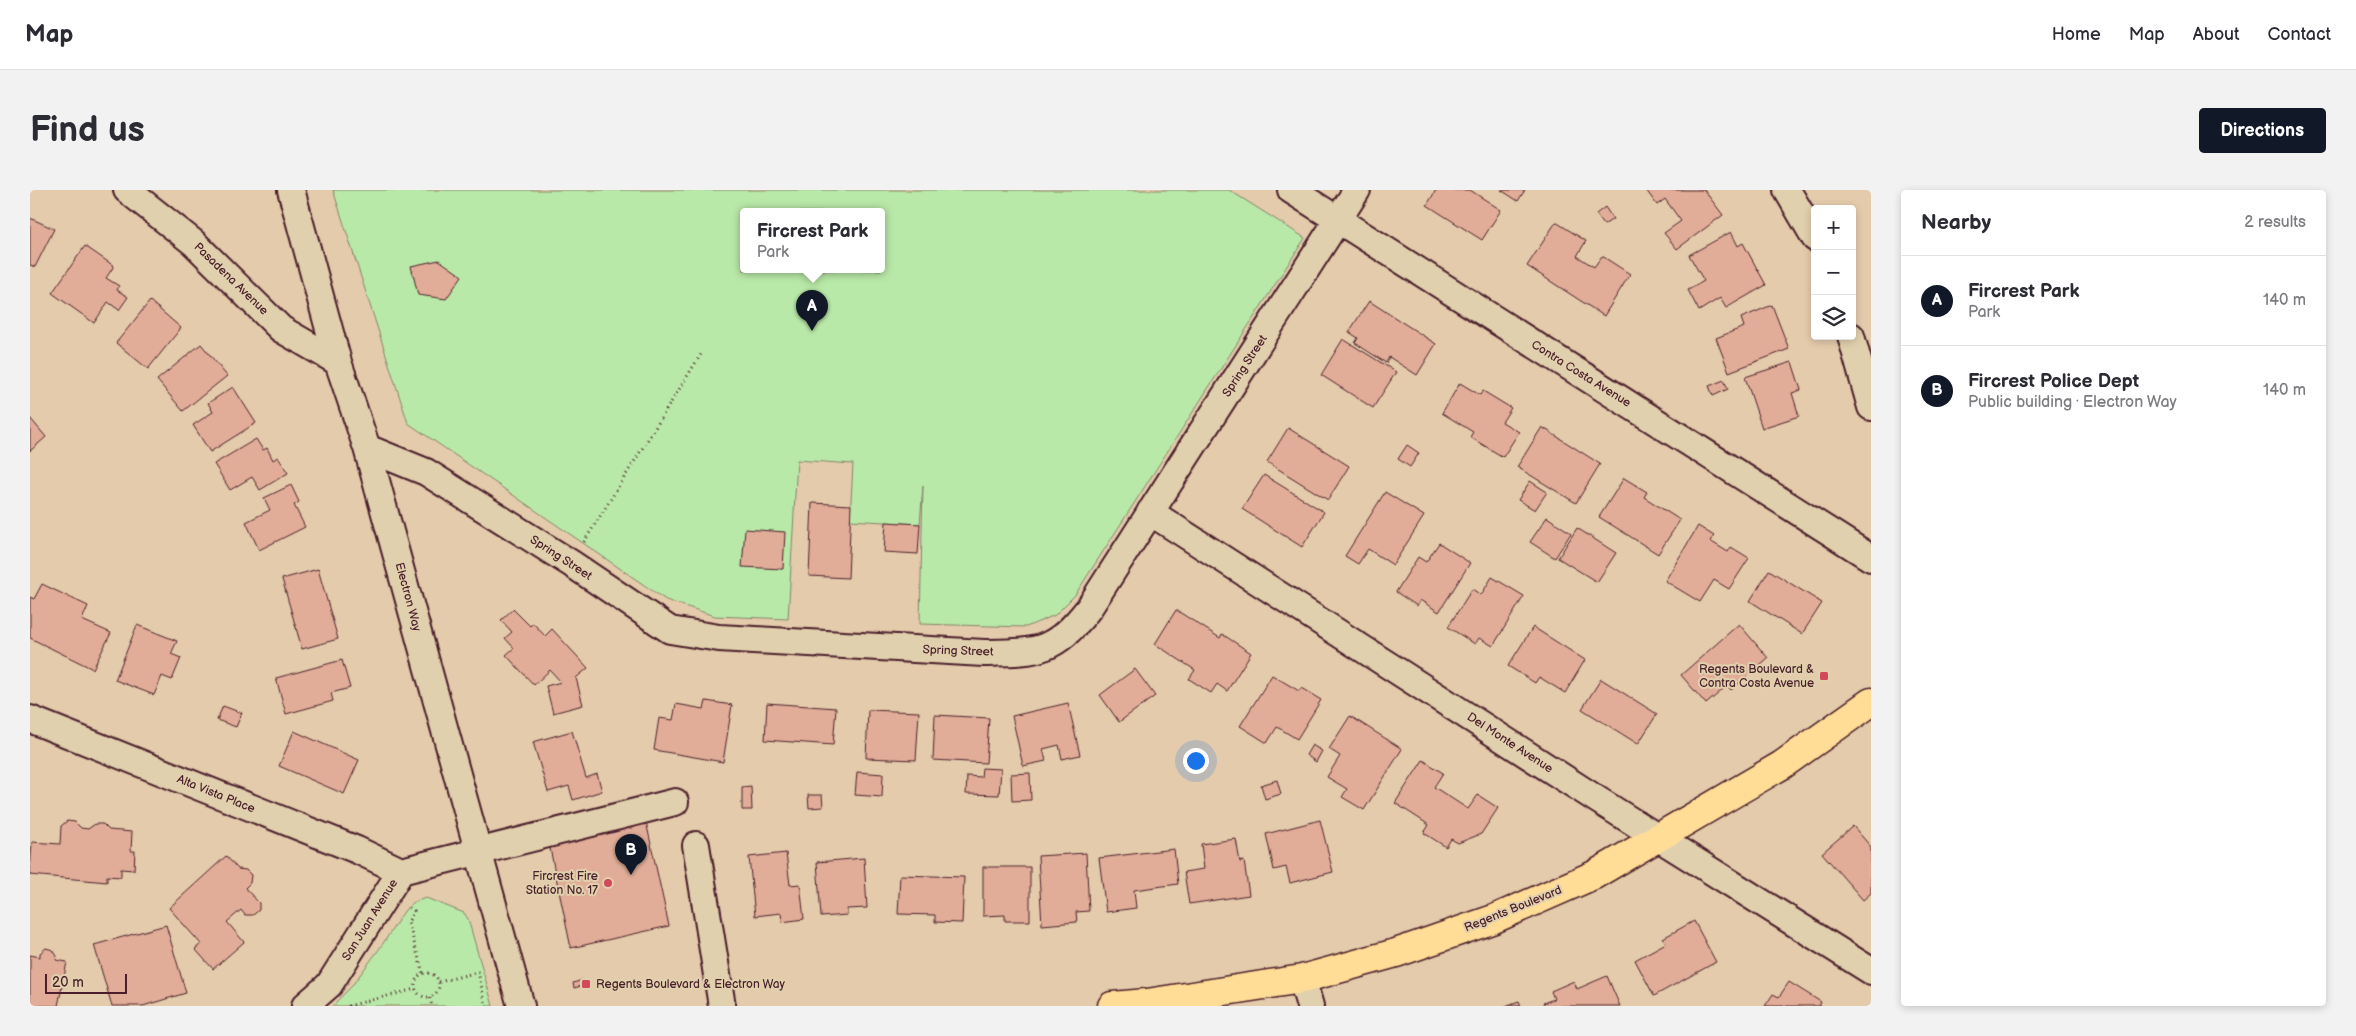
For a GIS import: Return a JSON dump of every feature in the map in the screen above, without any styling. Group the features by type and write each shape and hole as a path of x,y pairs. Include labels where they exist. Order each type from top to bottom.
{"main road":[{"name":"Regents Boulevard","path":"1112,1006 1148,1003 1302,979 1396,953 1494,919 1594,875 1659,838 1782,765 1871,702"}],"street":[{"name":"Pasadena Avenue","path":"127,190 194,243 281,329 338,362"},
{"name":"Electron Way","path":"291,190 338,362 367,448 522,1006"},
{"name":"Contra Costa Avenue","path":"1291,190 1871,558"},
{"name":"Spring Street","path":"367,448 426,472 572,564 670,630 684,634 719,638 984,653 1028,650 1047,646 1060,640 1073,629 1089,608 1357,190"},
{"path":"1787,190 1811,231"},
{"path":"1852,340 1869,394"},
{"name":"Del Monte Avenue","path":"1150,512 1659,838 1871,971"},
{"name":"Alta Vista Place","path":"30,719 348,847 401,871"},
{"name":"San Juan Avenue","path":"305,1006 330,985 401,871 479,853 675,802"},
{"path":"696,845 722,1006"},
{"path":"1302,979 1310,1006"}],"path":[{"path":"572,564 703,351"},
{"path":"439,982 478,972 486,1006"},
{"path":"423,973 430,973 439,982 439,988 430,998 418,994 415,989 415,982 423,973"},
{"path":"348,1006 415,989"},
{"path":"430,998 432,1006"}],"green space":[{"path":"333,190 1229,190 1305,238 1075,595 1055,615 1026,627 920,624 923,485 920,524 850,520 853,464 797,460 788,619 715,616 666,600 408,423"},
{"path":"426,898 464,913 468,919 493,1006 332,1006 351,987 405,910 414,902"}],"building":[{"path":"1436,190 1470,190 1501,210 1482,240 1427,205"},
{"path":"1501,190 1525,190 1518,201"},
{"path":"1646,190 1704,190 1723,215 1677,249 1664,233 1681,221 1665,199 1657,205"},
{"path":"1605,207 1613,219 1604,225 1596,214"},
{"path":"30,218 54,229 35,267 30,265"},
{"path":"1556,222 1586,241 1577,256 1594,267 1602,256 1630,274 1604,316 1527,266"},
{"path":"1731,232 1738,246 1743,243 1766,285 1726,308 1720,298 1699,311 1688,290 1704,281 1689,255"},
{"path":"85,246 114,266 106,278 119,286 117,290 128,297 119,310 108,302 94,323 52,293"},
{"path":"439,260 462,276 446,299 418,295 411,266"},
{"path":"150,301 181,328 148,369 116,343"},
{"path":"1369,301 1436,344 1417,375 1389,357 1386,363 1355,343 1358,338 1349,332"},
{"path":"1772,305 1789,349 1729,372 1716,338 1744,327 1741,318"},
{"path":"1343,339 1396,372 1373,408 1321,375"},
{"path":"201,344 227,376 183,411 157,380"},
{"path":"1792,362 1801,390 1792,393 1799,416 1762,428 1745,377"},
{"path":"1724,380 1728,389 1713,396 1709,386"},
{"path":"1460,383 1480,395 1483,391 1511,408 1502,422 1519,432 1503,457 1470,437 1473,432 1442,413"},
{"path":"233,387 256,423 210,452 193,425 213,412 208,403"},
{"path":"30,418 46,437 30,451"},
{"path":"1542,427 1600,464 1576,503 1517,467"},
{"path":"1288,428 1349,466 1328,500 1267,462"},
{"path":"256,439 263,450 267,448 273,460 278,457 288,473 260,490 252,477 230,490 214,464"},
{"path":"1407,445 1419,453 1410,467 1398,459"},
{"path":"1264,475 1324,512 1302,547 1242,509"},
{"path":"1624,478 1647,492 1644,497 1680,520 1658,554 1599,517"},
{"path":"1530,481 1547,492 1535,510 1518,500"},
{"path":"291,485 299,502 294,505 305,527 259,550 246,522 270,510 264,498"},
{"path":"1385,492 1424,516 1393,565 1368,549 1358,564 1345,556"},
{"path":"812,503 851,505 848,578 809,576"},
{"path":"1547,517 1571,533 1555,558 1530,542"},
{"path":"886,522 920,524 918,554 884,552"},
{"path":"1698,526 1714,536 1710,541 1728,552 1731,547 1749,558 1729,589 1714,580 1700,602 1665,581"},
{"path":"1577,528 1616,553 1597,582 1558,558"},
{"path":"745,529 785,532 783,569 742,567"},
{"path":"1439,543 1470,563 1439,612 1420,600 1417,606 1396,592 1418,557 1426,562"},
{"path":"318,569 338,639 302,649 282,579"},
{"path":"1769,570 1822,603 1802,634 1750,601"},
{"path":"1492,577 1524,596 1493,646 1479,638 1475,644 1448,627 1472,589 1481,595"},
{"path":"42,584 88,606 82,620 111,633 93,669 30,638 30,597 34,599"},
{"path":"513,609 530,626 533,623 545,636 552,629 588,668 576,678 583,705 553,713 546,686 561,682 550,670 534,685 506,655 514,648 505,638 512,632 501,620"},
{"path":"1176,610 1220,638 1222,634 1251,653 1227,691 1217,684 1211,693 1189,679 1195,670 1155,644"},
{"path":"1739,624 1768,658 1731,690 1727,686 1706,704 1681,675"},
{"path":"137,625 177,641 171,654 181,658 172,680 162,676 154,695 115,680"},
{"path":"1533,627 1585,660 1565,693 1539,677 1535,683 1508,666"},
{"path":"342,660 350,688 331,693 333,701 286,714 276,678"},
{"path":"1135,669 1155,696 1119,722 1100,695"},
{"path":"1272,675 1299,691 1301,688 1321,700 1297,739 1277,727 1267,743 1240,726"},
{"path":"1601,679 1657,714 1638,744 1582,709"},
{"path":"706,701 732,705 723,762 654,750 659,718 673,720 676,704 704,709"},
{"path":"767,703 836,708 833,745 765,740"},
{"path":"1068,703 1080,755 1062,759 1059,745 1043,749 1046,761 1023,766 1012,716"},
{"path":"223,706 242,713 236,727 217,720"},
{"path":"868,710 919,712 916,760 866,758"},
{"path":"935,715 989,718 986,763 933,760"},
{"path":"1350,716 1402,749 1364,810 1342,797 1347,789 1327,777 1340,756 1329,749"},
{"path":"294,731 359,760 344,794 279,766"},
{"path":"572,731 586,778 597,774 602,791 573,800 569,786 548,792 533,742"},
{"path":"1312,745 1322,751 1316,762 1306,755"},
{"path":"1423,760 1443,773 1434,787 1468,809 1478,795 1498,808 1481,834 1458,843 1451,839 1446,847 1424,833 1429,825 1395,803"},
{"path":"982,768 1001,769 999,795 966,794 967,776 981,777"},
{"path":"857,772 883,774 882,797 855,795"},
{"path":"1030,773 1031,800 1012,801 1011,774"},
{"path":"1277,780 1281,794 1265,799 1261,785"},
{"path":"751,786 752,810 742,810 742,787"},
{"path":"808,795 822,795 823,807 809,808"},
{"name":"Fircrest Fire Station No. 17","path":"645,817 669,926 571,948 548,839"},
{"path":"1320,820 1333,872 1290,883 1286,867 1274,870 1266,834"},
{"path":"67,821 75,822 81,828 88,829 95,824 103,824 109,830 132,832 131,851 135,851 134,870 121,869 121,877 107,876 107,882 30,875 32,842 60,844 61,826"},
{"path":"1853,826 1871,847 1871,893 1863,900 1822,853"},
{"path":"1236,839 1240,862 1244,861 1249,895 1189,904 1184,872 1204,869 1201,844"},
{"path":"1174,849 1178,884 1134,890 1136,908 1106,912 1099,858"},
{"path":"786,853 790,885 800,884 804,919 782,922 781,913 755,916 749,857"},
{"path":"1086,853 1089,911 1076,912 1077,922 1042,925 1038,856"},
{"path":"226,856 238,869 246,870 251,875 250,883 245,888 259,903 259,910 253,915 245,915 241,910 227,922 244,942 213,969 195,949 201,944 169,908"},
{"path":"864,858 867,908 847,909 847,915 821,917 817,862"},
{"path":"983,867 1030,867 1030,921 1005,921 1005,915 983,916"},
{"path":"900,875 964,877 962,923 935,922 935,915 898,914"},
{"path":"1694,921 1716,962 1654,996 1635,960 1666,943 1663,938"},
{"path":"166,925 186,993 143,1006 112,1006 94,945"},
{"path":"46,948 53,950 57,956 56,960 67,962 58,1006 30,1006 30,955 40,957 40,953"},
{"path":"1607,976 1620,1006 1544,1006 1543,1003 1554,999 1551,991 1574,981 1577,989"},
{"path":"583,980 585,985 574,988 573,983"},
{"path":"1789,982 1821,1002 1819,1006 1765,1006 1773,994 1779,997"},
{"path":"1519,1001 1521,1006 1505,1006"}],"place":[{"name":"Fircrest Park","path":"812,331"},
{"name":"Regents Boulevard & Contra Costa Avenue","path":"1824,676"},
{"name":"Fircrest Police Dept","path":"631,875"},
{"name":"Fircrest Fire Station No. 17","path":"608,883"},
{"name":"Regents Boulevard & Electron Way","path":"586,984"}]}
